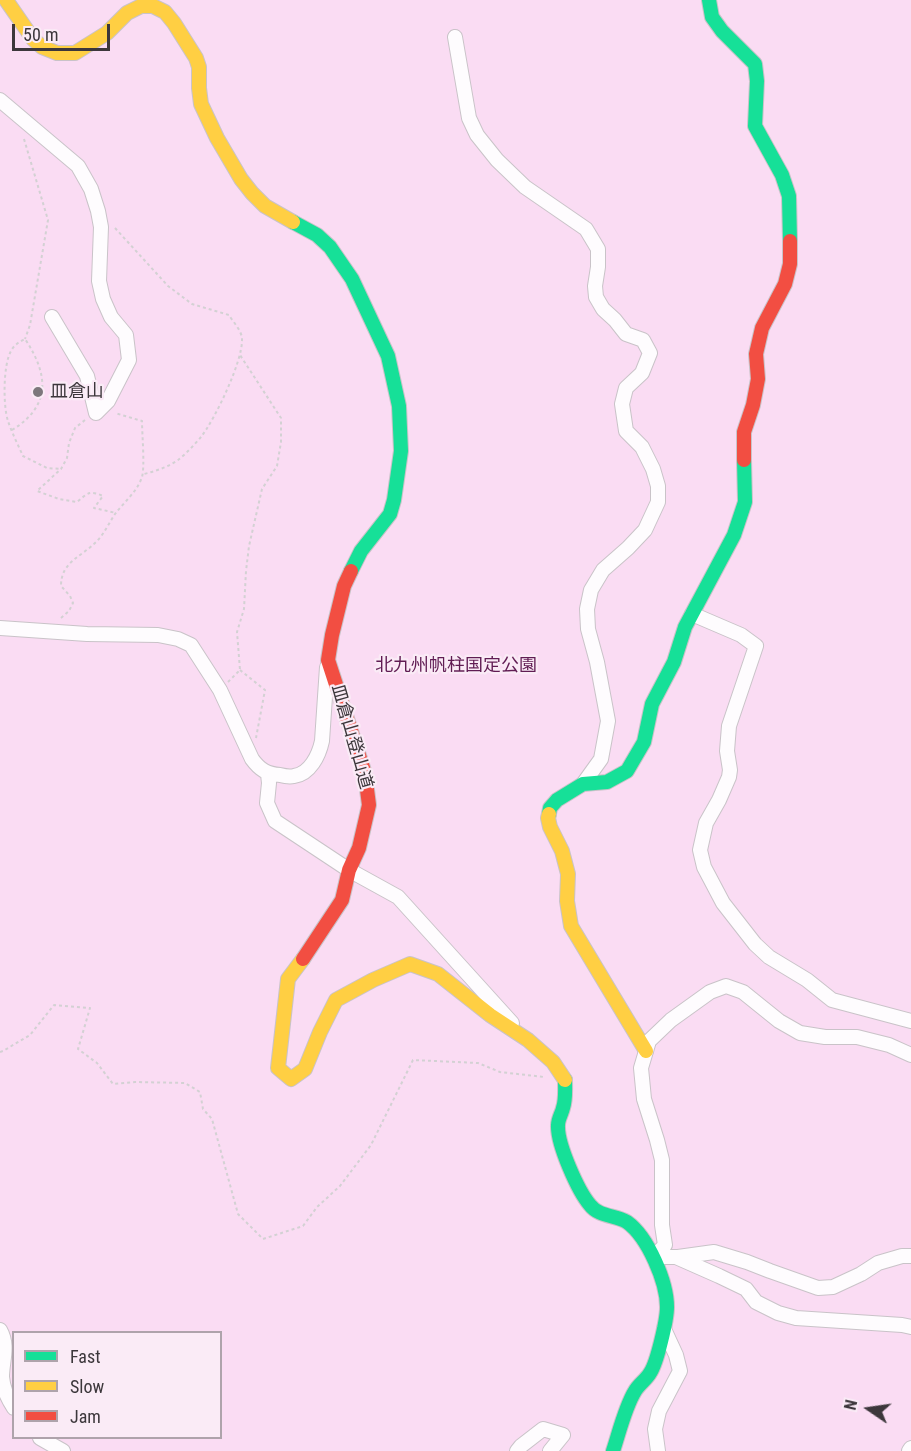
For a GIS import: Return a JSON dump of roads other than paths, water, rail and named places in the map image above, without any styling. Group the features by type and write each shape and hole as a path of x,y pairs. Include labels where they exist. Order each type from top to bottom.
{"street":[{"name":"皿倉山登山道","path":"6,0 33,39 42,47 57,53 75,53 107,33 127,13 141,6 153,6 165,12 196,58 199,67 198,88 201,104 217,138 241,178 265,206 317,235 330,247 352,279 388,357 399,406 401,451 394,500 390,514 360,551 344,586 328,660 365,774 369,805 359,848 349,870 342,900 288,979 278,1068 291,1079 305,1069 336,1000 410,964 438,974 490,1015 528,1040 553,1062 565,1079 564,1105 558,1125 560,1139 572,1174 591,1207 605,1215 625,1221 637,1231 654,1257"},
{"path":"583,784 607,782 627,771 644,742 652,704 674,662 685,627 734,535 745,502 744,432 753,405 758,379 756,354 762,328 785,284 790,264 789,196 782,175 755,126 757,81 755,64 712,17 709,0"},
{"path":"455,37 469,118 477,135 497,160 525,187 586,229 598,249 596,297 603,309 626,334 643,340 650,353 642,373 626,388 621,404 626,431 642,447 653,469 658,486 658,501 645,530 603,570 591,590 587,609 588,628 608,721 601,759 583,784 557,800 549,808 548,818 568,874 567,901 571,926 646,1051"},
{"path":"0,100 78,166 91,189 99,211 101,227 99,281 103,299 111,317 126,335 129,360 108,401 96,413 87,376 52,317"},
{"path":"692,614 741,635 756,646 729,726 727,751 729,777 706,823 700,850 704,867 723,903 755,944 769,957 807,980 832,1000 911,1021"},
{"path":"0,628 87,634 158,635 178,639 191,645 220,690 252,759 268,774 292,777 303,773 320,751 328,660"},
{"path":"268,774 267,803 275,821 349,870 398,897 528,1040"},
{"path":"654,1257 665,1245 662,1225 662,1160 644,1099 641,1068 649,1041 671,1020 710,992 726,986 743,992 779,1021 800,1034 857,1037 889,1045 911,1055"},
{"path":"654,1257 676,1257 714,1252 818,1287 833,1287 878,1263 902,1256 911,1256"},
{"path":"613,1451 634,1391 651,1372 664,1329 667,1306 654,1257"},
{"path":"676,1257 746,1289 756,1302 778,1313 796,1318 911,1327"},
{"path":"658,1451 655,1429 659,1411 680,1371 676,1355 664,1329"},
{"path":"0,1330 5,1352 2,1377 6,1397 12,1405"},
{"path":"518,1451 543,1429 563,1435 550,1451"},
{"path":"43,1439 63,1451"}],"place":[{"name":"皿倉山","path":"38,392"}],"park label":[{"name":"北九州帆柱国定公園","path":"456,666"}]}
